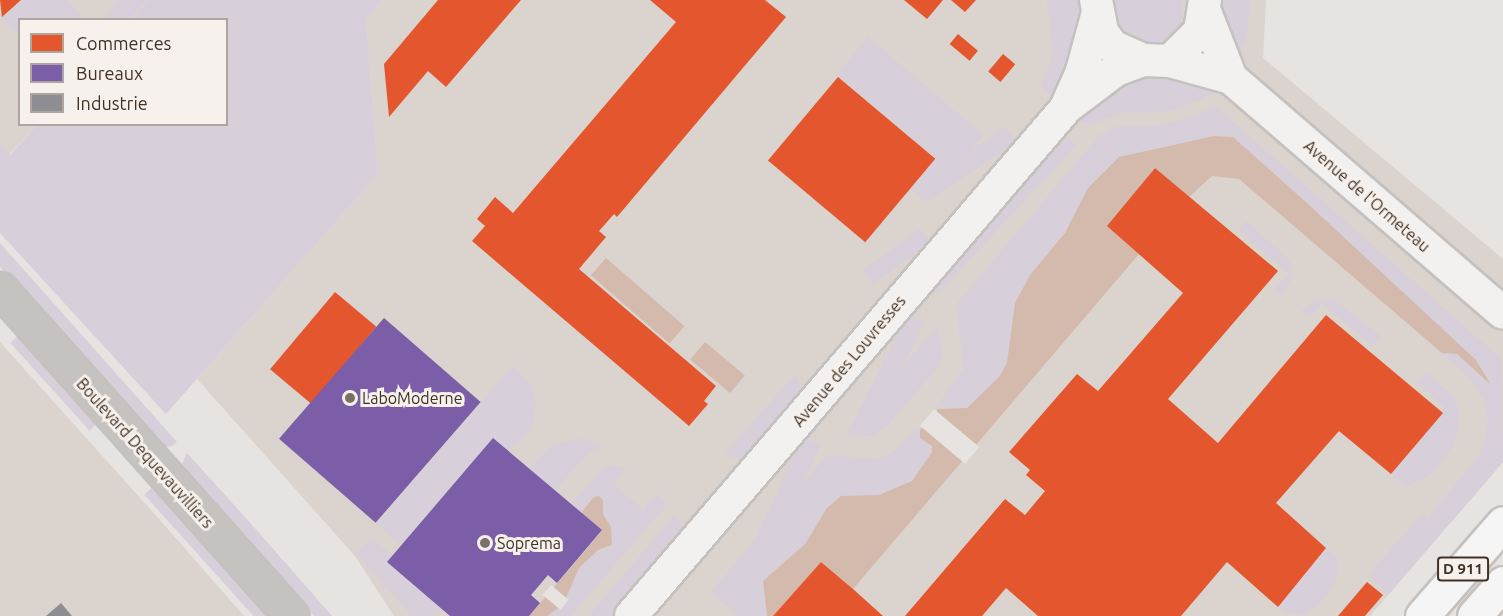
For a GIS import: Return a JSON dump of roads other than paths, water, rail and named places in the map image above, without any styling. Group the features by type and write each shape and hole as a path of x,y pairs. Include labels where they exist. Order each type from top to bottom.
{"main road":[{"name":"Boulevard Dequevauvilliers","path":"0,289 291,616"},
{"name":"D 911","path":"1422,616 1503,523"},
{"name":"D 911","path":"1474,616 1503,583"}],"street":[{"path":"1156,61 1190,45 1206,7"},
{"name":"Avenue de l'Ormeteau","path":"1206,7 1231,78"},
{"name":"Avenue de l'Ormeteau","path":"1096,8 1112,46 1156,61 1231,78 1503,314"},
{"name":"Avenue des Louvresses","path":"1067,106 1082,71 1096,8"},
{"name":"Avenue des Louvresses","path":"631,616 1067,106 1116,70 1156,61"}],"place":[{"name":"LaboModerne","path":"350,398"},
{"name":"Soprema","path":"485,543"}]}
